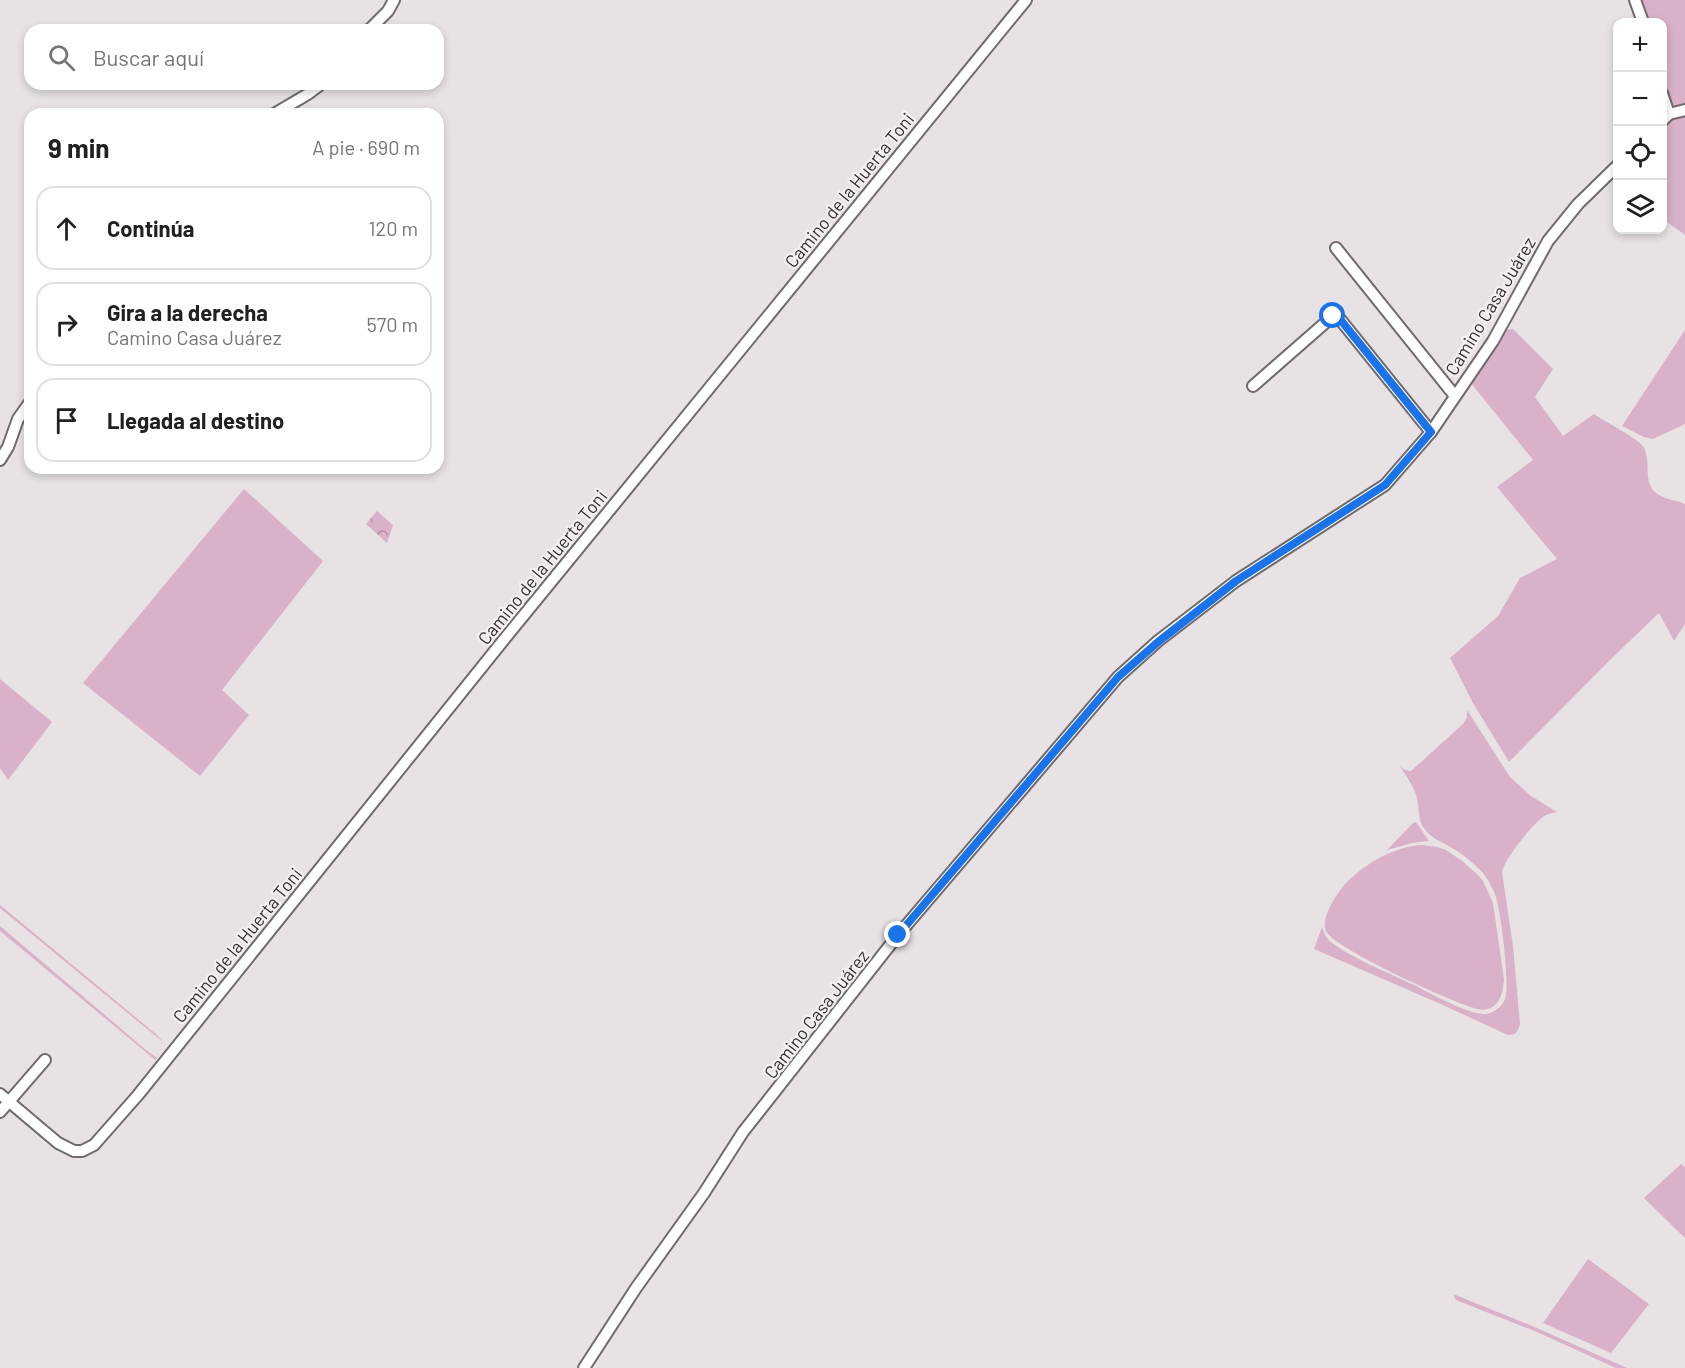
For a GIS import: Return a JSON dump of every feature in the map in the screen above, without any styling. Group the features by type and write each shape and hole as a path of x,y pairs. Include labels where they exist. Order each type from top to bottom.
{"street":[{"path":"375,24 388,11 394,0"},
{"name":"Camino de la Huerta Toni","path":"4,1098 58,1143 74,1151 82,1151 94,1145 138,1095 502,642 1026,0"},
{"path":"1635,0 1642,18"},
{"path":"284,108 313,90"},
{"path":"1667,118 1685,110"},
{"name":"Camino Casa Juárez","path":"584,1368 636,1287 704,1193 743,1132 898,935 1118,677 1158,642 1236,581 1385,485 1431,432 1493,341 1548,241 1578,204 1613,169"},
{"path":"1336,248 1455,396"},
{"path":"1253,386 1333,316 1339,318 1431,432"},
{"path":"0,459 8,447 18,419 24,410"},
{"path":"0,1112 4,1098 45,1060"}],"green space":[{"path":"1639,0 1685,0 1685,105 1675,106 1667,94 1667,18 1646,18"},
{"path":"1685,113 1685,235 1667,222 1667,123"},
{"path":"1513,329 1553,369 1535,397 1563,436 1594,414 1644,448 1648,480 1659,495 1685,504 1685,624 1674,641 1659,613 1509,762 1473,703 1450,658 1498,616 1520,578 1557,559 1497,487 1533,460 1470,382 1505,330"},
{"path":"1685,330 1685,424 1653,439 1622,426"},
{"path":"244,489 323,561 222,690 249,715 200,776 83,683"},
{"path":"377,511 393,525 387,543 366,524"},
{"path":"0,679 52,722 8,780 0,768"},
{"path":"1467,710 1510,777 1531,796 1557,812 1545,816 1532,827 1513,851 1502,872 1513,946 1520,1024 1516,1032 1511,1035 1314,949 1322,927 1329,940 1350,954 1458,1006 1476,1013 1487,1014 1497,1010 1504,1002 1506,964 1495,894 1486,877 1475,865 1459,852 1433,837 1423,827 1415,792 1399,764 1405,770 1411,771 1463,724 1467,718"},
{"path":"1416,822 1429,841 1387,850 1413,823"},
{"path":"1422,845 1446,850 1462,861 1483,881 1493,903 1504,979 1499,1001 1488,1009 1483,1010 1462,1004 1394,974 1333,939 1326,931 1328,911 1336,896 1350,879 1383,856"},
{"path":"0,905 157,1035 163,1042 0,908"},
{"path":"0,926 157,1058 155,1060 0,931"},
{"path":"1681,1164 1685,1167 1685,1238 1644,1198"},
{"path":"1588,1259 1649,1304 1611,1353 1543,1323"},
{"path":"1453,1294 1627,1368 1616,1368 1537,1332 1456,1300"}],"route":[{"path":"898,935 1118,677 1158,642 1236,581 1385,485 1431,432 1339,318 1333,316"}]}
